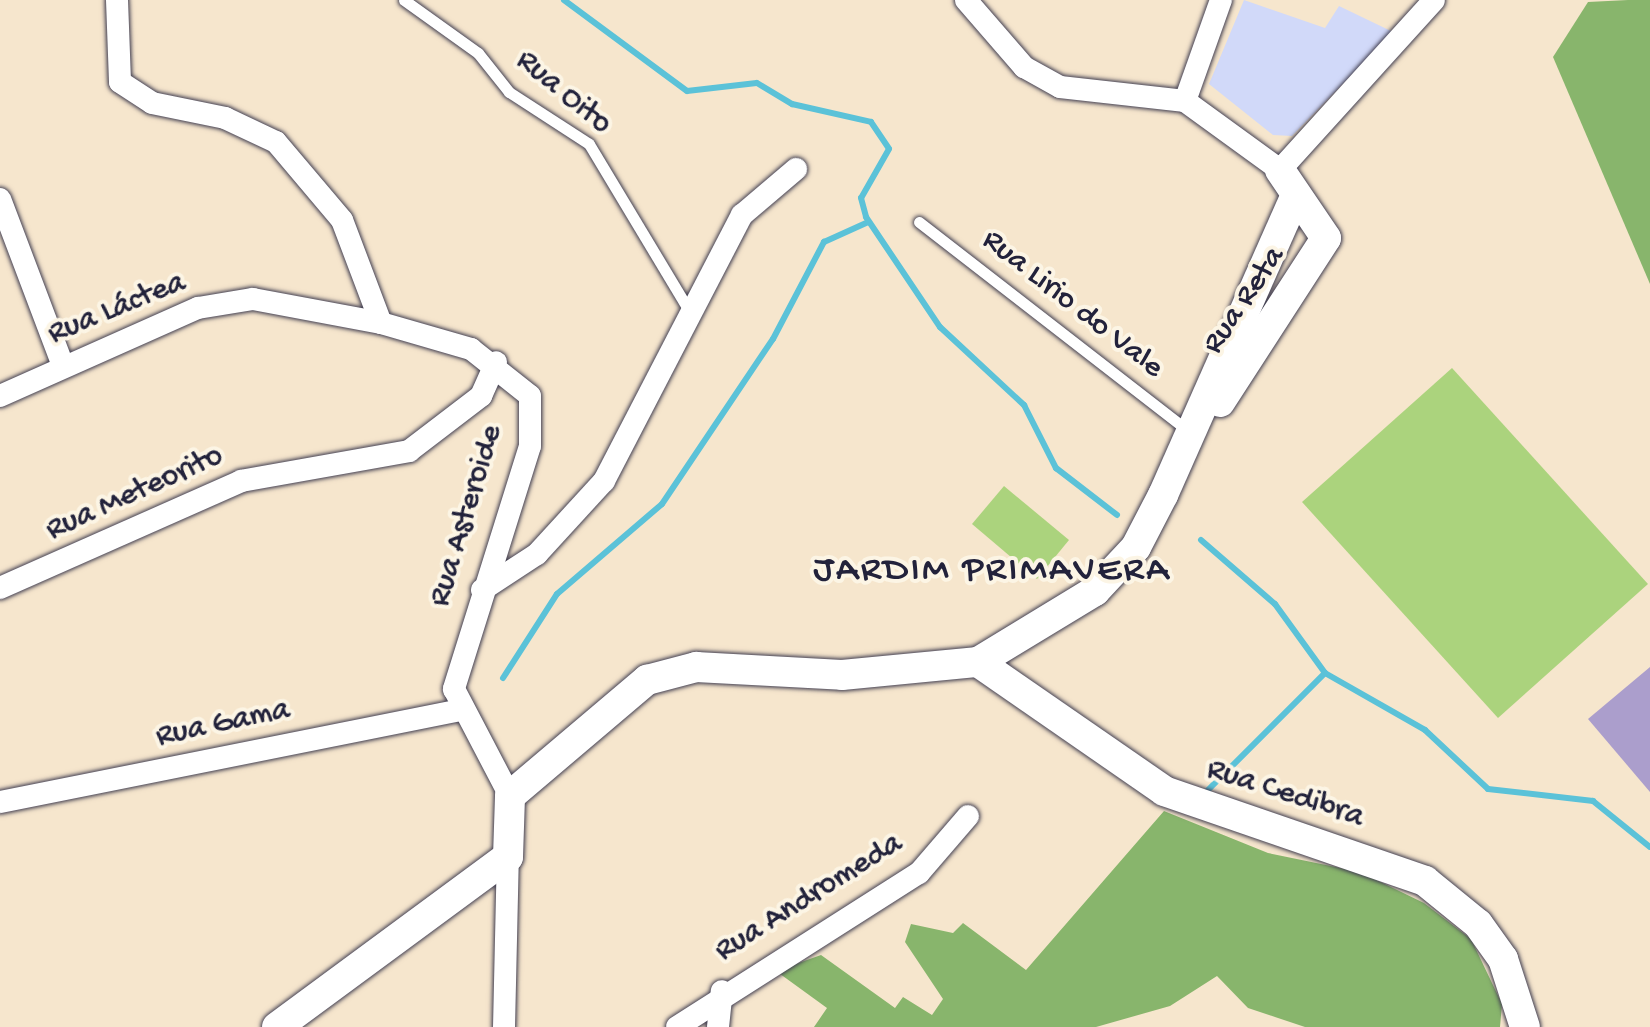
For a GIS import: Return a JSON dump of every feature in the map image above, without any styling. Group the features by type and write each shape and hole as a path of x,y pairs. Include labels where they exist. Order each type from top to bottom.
{"street":[{"path":"117,0 120,82 152,103 249,126 299,163 342,220 382,323 496,362"},
{"path":"966,0 1024,67 1060,86 1185,101 1288,182 1434,0"},
{"path":"1185,101 1217,4"},
{"path":"482,590 537,554 604,481 688,307 742,215 796,168"},
{"name":"Rua Reta","path":"978,662 1094,590 1136,546 1189,438 1288,182 1322,223 1320,252 1189,438"},
{"path":"0,199 63,366"},
{"name":"Rua Láctea","path":"0,396 198,308 253,299 382,323"},
{"name":"Rua Asteroide","path":"496,362 534,411 482,590 456,663 460,710 510,796"},
{"name":"Rua Meteorito","path":"0,588 241,480 409,451 481,396 496,362"},
{"path":"504,1027 510,796 667,671 842,675 978,662"},
{"name":"Rua Cedibra","path":"978,662 1164,791 1425,881 1478,924 1503,960 1525,1027"},
{"name":"Rua Gama","path":"0,802 460,710"},
{"name":"Rua Andromeda","path":"678,1027 722,991 919,874 968,816"},
{"path":"278,1027 508,857"},
{"path":"718,1027 722,991"}],"lane":[{"name":"Rua Oito","path":"404,0 478,53 510,92 590,144 688,307"},
{"name":"Rua Lirio do Vale","path":"919,222 1189,438"}],"shaded area":[{"path":"1244,0 1325,28 1339,6 1393,32 1292,136 1273,135 1209,84"}],"green space":[{"path":"1650,0 1650,284 1553,57 1588,2"},
{"path":"1452,368 1648,584 1498,718 1302,502"},
{"path":"1004,486 1069,540 1037,579 972,524"},
{"path":"1164,811 1268,853 1360,872 1424,903 1471,939 1502,1004 1500,1027 1305,1027 1248,1008 1217,976 1170,1006 1096,1027 814,1027 827,1008 776,971 821,955 895,1008 903,997 932,1015 943,999 905,942 911,924 953,933 963,923 1026,970"}],"building":[{"path":"1650,667 1650,792 1588,719"}],"waterway":[{"path":"564,0 687,91 757,83 792,104 871,122 889,149 861,198 866,217 940,327 1024,405 1056,468 1117,515"},
{"path":"503,678 557,594 662,504 773,339 824,242 868,222"},
{"path":"1201,540 1275,604 1325,673 1425,730 1488,789 1593,801 1650,847"},
{"path":"1207,791 1325,673"}],"district":[{"name":"JARDIM PRIMAVERA","path":"992,572"}]}
